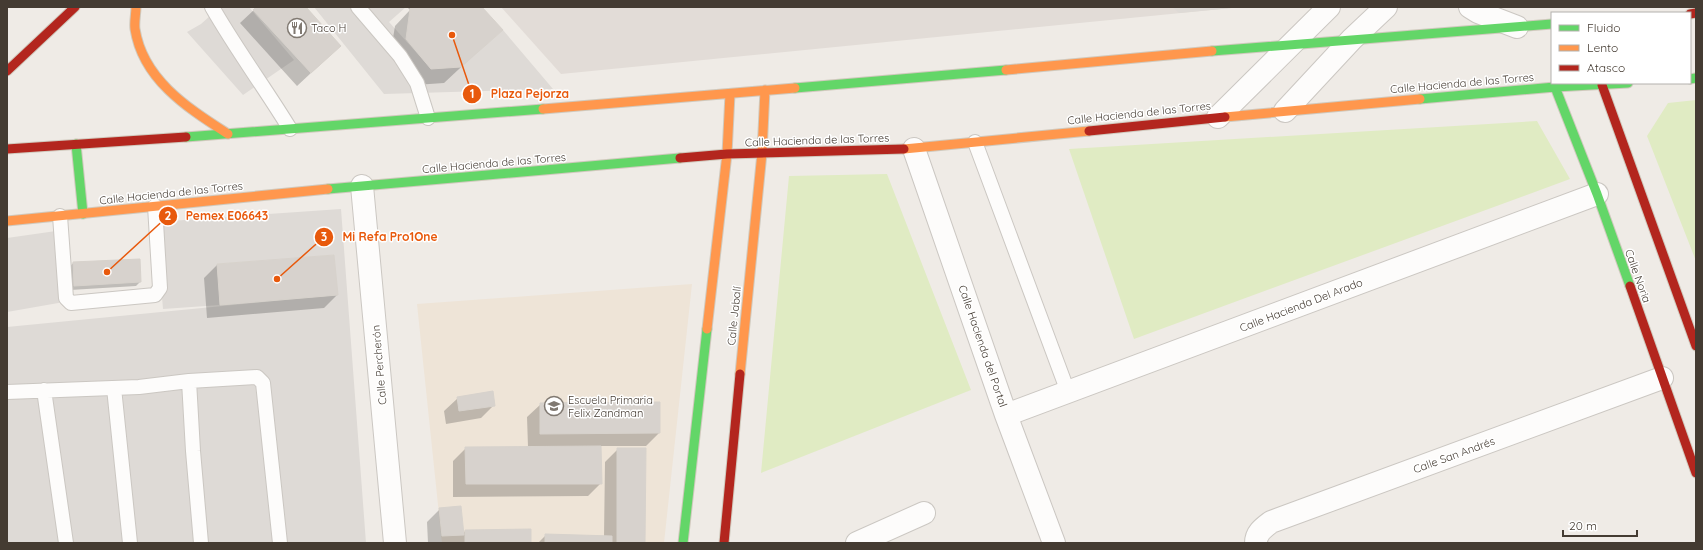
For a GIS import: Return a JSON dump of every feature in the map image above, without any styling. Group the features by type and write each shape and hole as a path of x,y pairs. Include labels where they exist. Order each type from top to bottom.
{"street":[{"path":"7,70 75,7"},
{"path":"136,7 135,27 141,54 155,77 180,103 228,134"},
{"path":"1218,117 1329,7"},
{"path":"1285,111 1352,39 1386,7"},
{"path":"1470,7 1517,26"},
{"path":"7,149 228,134 730,94 1293,44 1551,24"},
{"name":"Calle Hacienda de las Torres","path":"7,221 362,186 727,154 914,148 1218,117 1555,87 1615,84"},
{"path":"1602,85 1696,346"},
{"name":"Calle Noria","path":"1555,87 1597,194 1696,473"},
{"name":"Calle Jabalí","path":"724,543 762,153 765,90"},
{"path":"683,543 727,154 730,94"},
{"path":"76,144 83,214"},
{"name":"Calle Hacienda del Portal","path":"914,148 1006,415 1054,543"},
{"name":"Calle Percherón","path":"362,186 395,543"},
{"name":"Calle Hacienda Del Arado","path":"1006,415 1597,194"},
{"name":"Calle San Andrés","path":"1256,543 1256,537 1262,528 1271,522 1662,378"},
{"path":"857,543 924,513"}],"lane":[{"path":"358,7 400,56 417,83 428,118"},
{"path":"214,8 221,25 253,71 290,129"},
{"path":"975,142 1068,392"},
{"path":"60,216 66,298 68,301 71,303 155,295 160,288 155,206"},
{"path":"7,392 139,387 188,381 257,377 262,383 280,543"},
{"path":"188,381 201,543"},
{"path":"114,388 130,543"},
{"path":"44,390 66,543"}],"shaded area":[{"path":"220,7 249,7 294,60 243,95 187,32 201,24"},
{"path":"314,7 406,7 389,22 431,69 461,67 503,30 553,89 384,94"},
{"path":"501,7 1242,7 561,74"},
{"path":"1172,7 1242,7 1179,13"},
{"path":"341,209 366,543 7,543 7,327 337,295 334,255 217,264 220,305 163,309 156,222"},
{"path":"56,231 64,302 7,312 7,238"},
{"name":"Escuela Primaria Felix Zandman","path":"692,284 664,543 442,543 417,304"}],"green space":[{"path":"1696,100 1696,261 1647,136 1668,103"},
{"path":"1537,121 1570,179 1134,339 1069,149"},
{"path":"887,174 971,390 761,473 789,176"}],"building":[{"name":"Taco H","path":"256,7 306,7 341,46 311,73 253,10"},
{"path":"412,7 482,7 503,30 461,67 431,69 406,39 410,9"},
{"path":"334,255 338,295 220,305 217,264"},
{"path":"140,259 141,282 74,286 73,262"},
{"path":"493,391 495,406 459,411 457,397"},
{"path":"660,402 660,433 540,434 540,403"},
{"path":"601,446 602,484 466,484 465,447"},
{"path":"617,448 646,448 645,543 617,543"},
{"path":"461,506 464,535 442,536 439,508"},
{"path":"531,529 531,543 465,543 465,530"},
{"path":"545,534 612,536 612,543 545,543"}],"traffic: fast":[{"path":"1212,51 1551,24"},
{"path":"795,88 1006,70"},
{"path":"1691,79 1696,78"},
{"path":"1420,99 1555,87 1610,84"},
{"path":"1555,87 1597,194 1630,286"},
{"path":"186,137 543,109"},
{"path":"76,144 83,214"},
{"path":"328,189 680,158"},
{"path":"683,543 707,329"}],"traffic: slow":[{"path":"136,7 135,29 140,47 147,63 157,78 183,103 228,134"},
{"path":"1006,70 1212,51"},
{"path":"543,109 795,88"},
{"path":"740,374 762,153 765,90"},
{"path":"707,329 727,154 730,94"},
{"path":"1225,117 1420,99"},
{"path":"904,149 1089,131"},
{"path":"7,221 328,189"}],"traffic: jam":[{"path":"7,71 75,7"},
{"path":"1691,14 1696,13"},
{"path":"1602,85 1696,346"},
{"path":"1089,131 1225,117"},
{"path":"7,149 186,137"},
{"path":"680,158 727,154 904,149"},
{"path":"1630,286 1696,473"},
{"path":"724,543 740,374"}],"place":[{"name":"Taco H","path":"297,28"},
{"name":"Plaza Pejorza","path":"452,35"},
{"name":"Pemex E06643","path":"107,272"},
{"name":"Mi Refa Pro1One","path":"277,279"},
{"name":"Escuela Primaria Felix Zandman","path":"554,406"}]}
